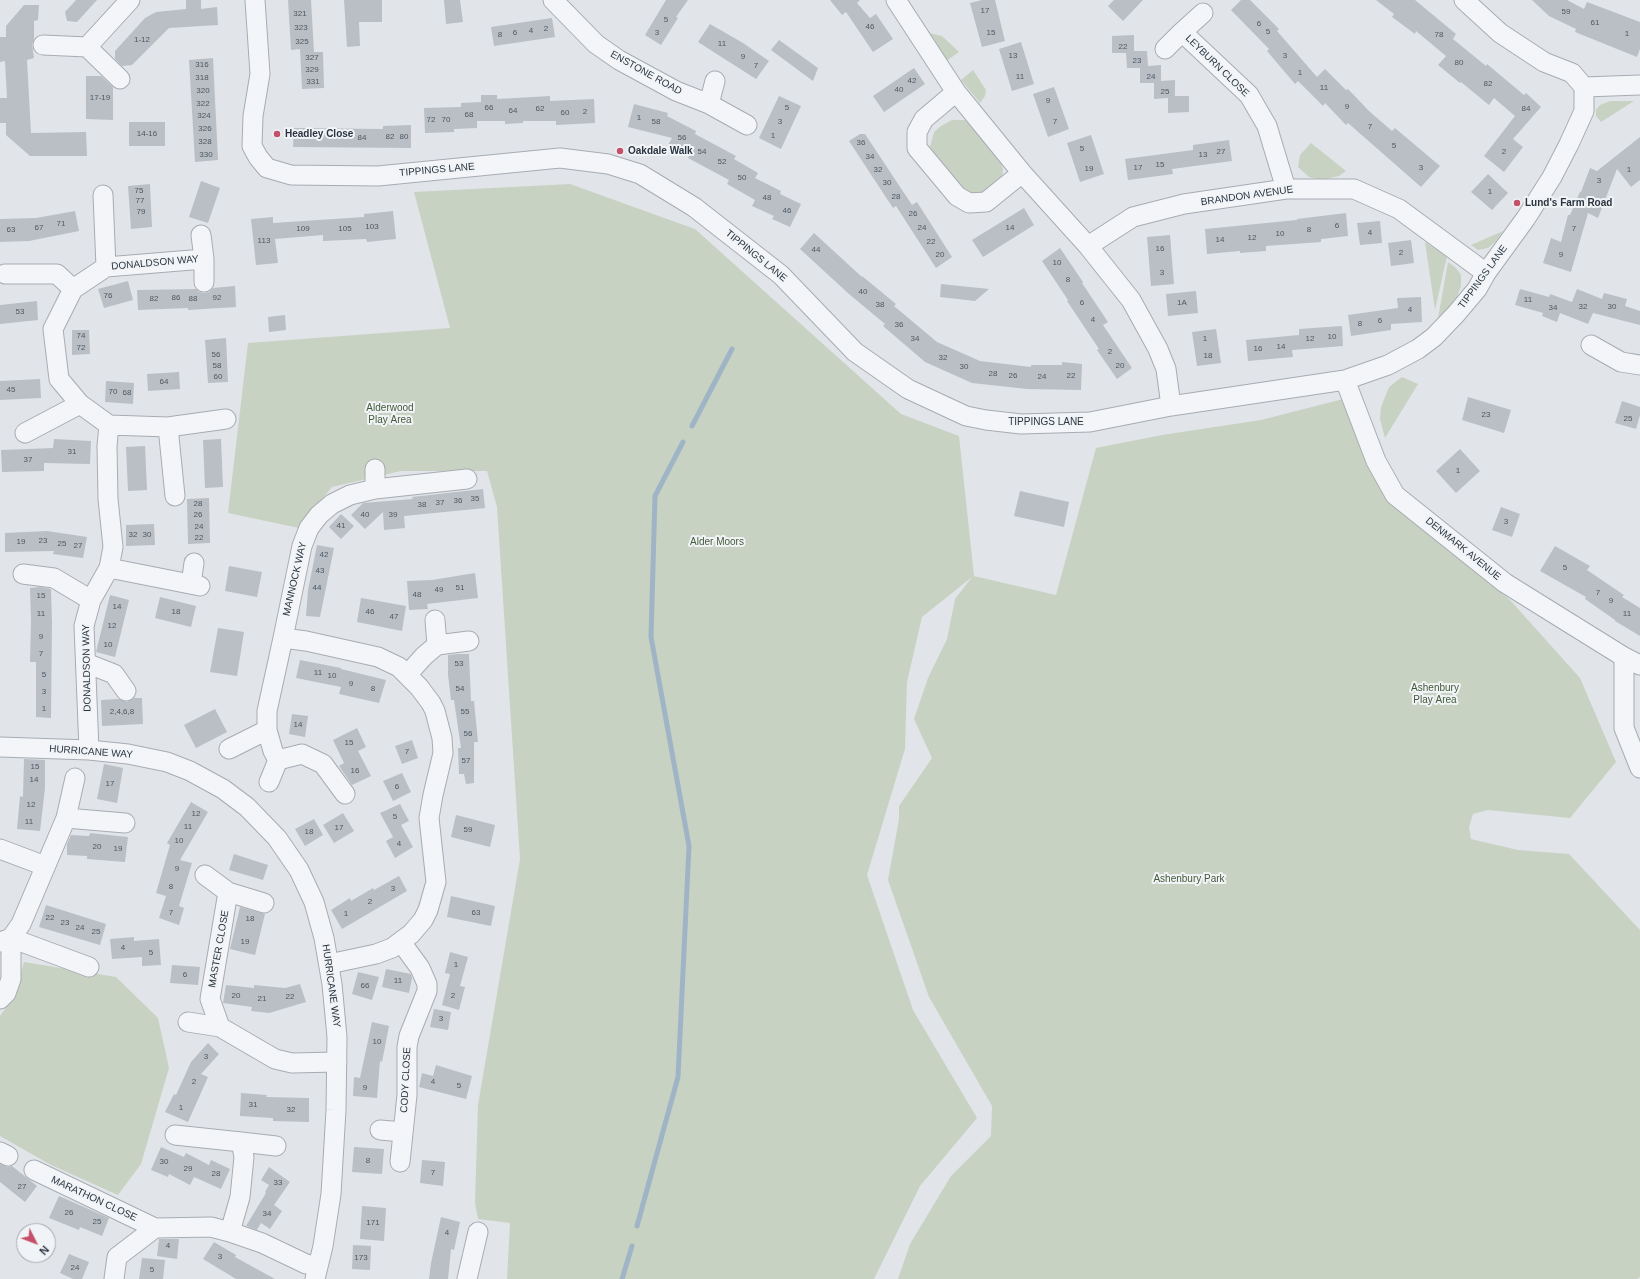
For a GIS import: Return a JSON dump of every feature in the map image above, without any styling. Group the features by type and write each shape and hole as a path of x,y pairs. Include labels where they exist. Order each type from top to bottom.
{"street":[{"path":"87,47 130,0"},
{"name":"TIPPINGS LANE","path":"255,0 260,74 253,116 252,146 258,157 267,168 291,176 378,176 560,158 608,164 640,174 694,207 781,275 855,352 908,389 966,416 1021,424 1090,422 1172,406 1345,380 1388,365 1418,349 1434,337 1477,289 1486,273 1526,218 1552,177 1584,111 1584,86"},
{"name":"ENSTONE ROAD","path":"554,0 596,44 618,60 676,91 709,104 746,125"},
{"path":"896,0 956,92 1022,173 1088,246 1131,300 1158,349 1166,368 1172,406"},
{"path":"1464,0 1500,33 1544,62 1572,73 1584,86 1640,86"},
{"name":"LEYBURN CLOSE","path":"1165,48 1203,14"},
{"name":"LEYBURN CLOSE","path":"1182,32 1249,95 1266,126 1286,189"},
{"path":"43,45 87,47 120,79"},
{"path":"709,104 715,82"},
{"path":"956,92 924,119 918,132 917,148 957,196 968,203 986,202 1022,173"},
{"name":"BRANDON AVENUE","path":"1088,246 1132,217 1184,204 1286,189 1354,189 1399,209 1486,273"},
{"name":"DONALDSON WAY","path":"103,195 106,267"},
{"name":"DONALDSON WAY","path":"200,235 204,259 204,282"},
{"name":"DONALDSON WAY","path":"73,288 106,267 204,259"},
{"path":"5,274 57,274 73,288 53,328 59,379 80,404 109,425 168,427 226,419"},
{"path":"1591,345 1622,362 1640,365"},
{"name":"DENMARK AVENUE","path":"1345,380 1376,461 1396,495 1505,583 1632,661"},
{"path":"25,433 80,404"},
{"name":"DONALDSON WAY","path":"88,750 84,626 91,600 109,568 113,547 108,499 107,446 109,425"},
{"path":"168,427 175,496"},
{"path":"375,469 375,489"},
{"name":"MANNOCK WAY","path":"278,760 271,746 267,730 268,704 300,554 309,528 319,515 332,504 350,494 375,489 467,480"},
{"path":"109,568 196,585 194,563"},
{"path":"23,574 54,578 91,600"},
{"path":"434,620 437,645"},
{"path":"283,638 306,641 378,657 399,667 426,695 435,711 442,738 443,753 429,818 436,870 436,882 432,900 423,920 401,942 376,954 329,964"},
{"path":"407,675 430,650 437,645 469,641"},
{"path":"1632,661 1624,728 1640,768"},
{"path":"86,663 114,674 126,691"},
{"path":"229,749 267,730"},
{"name":"HURRICANE WAY","path":"0,747 88,750 128,754 167,762 223,789 247,808 277,838 299,870 314,902 324,938 329,964 337,1037 336,1110 331,1194 317,1273"},
{"path":"269,782 278,760 302,754 323,764 345,794"},
{"path":"6,940 21,924 66,818 75,778"},
{"path":"66,818 125,823"},
{"path":"0,849 45,866"},
{"path":"205,875 228,892 264,903"},
{"name":"MASTER CLOSE","path":"220,1027 210,999 228,892"},
{"path":"6,940 89,967"},
{"path":"0,999 6,993 11,979 6,940"},
{"name":"CODY CLOSE","path":"400,1162 407,1095 407,1046 409,1036 427,990 427,984 420,968 401,942"},
{"path":"188,1022 220,1027 275,1059 292,1063 337,1062"},
{"path":"380,1130 403,1132"},
{"path":"174,1135 276,1146"},
{"path":"230,1232 240,1197 244,1157 241,1142"},
{"name":"MARATHON CLOSE","path":"34,1170 155,1228 211,1227 230,1232 262,1243 306,1264 317,1273"},
{"path":"114,1279 117,1257 155,1228"},
{"path":"467,1279 478,1232"}],"green space":[{"path":"929,33 942,36 959,52 945,62 926,34"},
{"path":"973,70 986,90 985,96 980,103 961,80"},
{"path":"1610,101 1634,101 1601,122 1596,116 1596,110 1600,105"},
{"path":"952,120 965,120 1000,160 1003,169 1002,178 983,196 961,192 930,147 934,132"},
{"path":"1311,143 1346,171 1339,176 1322,180 1309,177 1298,167 1300,155"},
{"path":"570,184 695,229 901,414 959,436 974,576 1056,595 1096,448 1162,435 1261,420 1347,398 1390,494 1433,536 1510,600 1580,678 1616,762 1570,818 1488,810 1473,814 1469,827 1471,839 1518,850 1569,854 1640,930 1640,1277 1637,1279 898,1279 910,1244 951,1176 991,1136 992,1106 929,997 888,880 899,819 899,806 932,758 914,719 928,678 947,639 955,599 972,577 922,617 907,682 905,749 867,875 913,1010 977,1118 920,1186 874,1279 507,1279 510,1223 478,1219 475,1203 478,1105 520,859 497,507 487,471 401,471 332,487 299,528 228,513 248,343 450,328 414,192"},
{"path":"1503,231 1496,241 1488,248 1478,250 1471,245"},
{"path":"1425,242 1447,256 1435,310"},
{"path":"1448,262 1456,268 1461,275 1461,286 1455,302 1438,318"},
{"path":"1402,377 1418,384 1385,438 1380,419 1381,407 1389,387"},
{"path":"24,962 116,977 158,1018 169,1068 141,1164 118,1195 51,1165 0,1136 0,1016 14,996"}],"building":[{"path":"76,0 97,0 77,22 67,21 65,12"},
{"path":"186,0 201,0 201,9 217,7 218,25 169,28 132,65 122,66 115,59 115,51 145,18 156,12 186,9"},
{"path":"288,0 311,0 314,52 323,52 324,88 302,89 300,49 291,50"},
{"path":"344,0 382,0 382,22 359,22 360,46 347,47"},
{"path":"444,0 460,0 463,22 446,24"},
{"path":"666,0 688,0 676,17 678,18 661,45 645,35"},
{"path":"830,0 860,0 857,3 870,18 876,14 893,39 873,52 846,12 842,15"},
{"path":"982,0 995,0 1005,41 982,47 970,3"},
{"path":"1114,0 1143,0 1123,21 1108,6"},
{"path":"1241,0 1250,0 1279,29 1277,31 1317,77 1325,69 1392,131 1395,128 1440,166 1421,187 1348,123 1346,125 1325,103 1323,106 1298,81 1295,84 1267,51 1269,49 1231,10"},
{"path":"1376,0 1415,0 1456,34 1453,39 1486,66 1487,64 1524,95 1526,93 1541,107 1513,139 1523,147 1504,172 1484,156 1515,116 1494,98 1489,105 1438,65 1446,56 1416,31 1415,34 1392,17 1394,14"},
{"path":"1532,0 1567,0 1584,9 1587,2 1640,22 1640,49 1637,57 1575,32 1576,29 1549,16"},
{"path":"24,5 39,5 38,20 34,21 34,39 32,44 34,58 27,60 31,133 86,132 87,156 30,156 6,135 6,123 0,123 0,98 7,98 5,61 0,62 0,37 6,37 6,26"},
{"path":"552,18 555,37 494,46 491,27"},
{"path":"710,24 743,43 769,61 756,79 698,42"},
{"path":"1134,35 1134,51 1147,51 1148,66 1161,65 1161,81 1175,80 1175,96 1189,96 1189,112 1168,113 1168,98 1154,99 1154,83 1140,83 1140,68 1127,68 1126,53 1112,53 1112,36"},
{"path":"779,40 818,68 813,81 771,50"},
{"path":"1021,42 1034,84 1012,91 999,49"},
{"path":"213,58 218,160 195,162 189,60"},
{"path":"914,68 925,84 884,112 873,96"},
{"path":"86,76 101,76 113,87 113,120 86,119"},
{"path":"1054,87 1069,129 1048,137 1033,94"},
{"path":"481,95 497,95 497,99 550,96 550,101 594,99 595,123 556,125 556,121 523,121 523,123 505,124 505,121 477,121 477,128 454,129 454,132 425,133 424,108 461,107 461,103 481,102"},
{"path":"779,96 801,106 781,149 759,138"},
{"path":"634,104 668,113 667,116 696,131 695,134 736,156 734,159 758,173 755,178 781,191 780,194 801,204 790,227 772,219 774,216 752,206 755,200 727,184 729,180 688,158 690,155 668,145 672,138 628,127"},
{"path":"129,122 165,122 165,146 129,146"},
{"path":"411,125 411,148 293,147 294,128 383,129 383,126"},
{"path":"860,134 865,134 912,205 917,202 952,257 936,268 896,206 893,208 849,141"},
{"path":"1091,135 1104,174 1080,182 1067,143"},
{"path":"1640,137 1640,180 1631,187 1617,169 1598,218 1588,213 1571,272 1543,263 1551,238 1561,242 1568,215 1570,215 1581,192 1590,168 1597,171"},
{"path":"1229,140 1232,161 1172,169 1173,174 1128,180 1125,159 1193,150 1193,145"},
{"path":"1488,174 1508,193 1492,210 1471,192"},
{"path":"201,181 220,188 208,223 189,217"},
{"path":"150,184 152,227 131,229 128,186"},
{"path":"1024,208 1034,225 983,257 972,240"},
{"path":"75,211 79,231 29,241 0,242 0,219 36,218"},
{"path":"393,211 396,239 367,242 366,239 323,241 323,235 275,239 278,263 256,265 251,219 273,217 273,223 364,217 364,214"},
{"path":"1346,213 1348,236 1321,239 1321,242 1266,246 1266,251 1240,253 1240,251 1207,254 1205,229 1297,220"},
{"path":"1380,221 1382,243 1360,245 1357,223"},
{"path":"814,233 862,277 896,304 894,306 937,342 980,361 1031,367 1031,365 1062,365 1062,362 1082,364 1081,390 1027,389 972,383 925,362 883,326 885,324 849,294 800,249"},
{"path":"1170,235 1174,284 1151,286 1147,237"},
{"path":"1411,240 1414,263 1391,266 1388,243"},
{"path":"1060,248 1108,322 1103,325 1132,368 1117,379 1097,350 1099,349 1042,261"},
{"path":"128,281 133,300 104,308 98,289"},
{"path":"941,284 989,289 975,301 940,297"},
{"path":"235,286 236,307 188,310 188,308 138,310 137,290 196,289 199,292 204,293 209,292 213,288"},
{"path":"1520,289 1549,297 1550,294 1572,302 1577,289 1602,299 1604,293 1627,299 1625,306 1640,311 1640,325 1593,313 1588,324 1560,313 1557,322 1542,316 1543,313 1515,305"},
{"path":"1196,291 1198,313 1168,316 1166,294"},
{"path":"1421,297 1422,322 1391,324 1391,330 1351,336 1348,315 1398,308 1397,298"},
{"path":"37,301 38,320 0,324 0,305"},
{"path":"285,315 286,330 269,332 268,317"},
{"path":"1342,326 1343,346 1292,350 1293,357 1248,361 1246,340 1299,335 1299,329"},
{"path":"1216,329 1221,363 1197,366 1192,332"},
{"path":"72,330 89,330 90,354 72,355"},
{"path":"226,338 228,382 208,383 205,340"},
{"path":"179,372 180,389 148,391 147,374"},
{"path":"40,379 41,398 0,400 0,381"},
{"path":"106,381 134,383 133,404 105,402"},
{"path":"1468,397 1511,410 1504,433 1462,420"},
{"path":"1622,401 1640,407 1640,415 1636,429 1615,423"},
{"path":"54,439 91,441 90,464 44,463 44,471 2,472 1,450 53,448"},
{"path":"221,439 223,487 205,488 203,440"},
{"path":"145,446 147,490 128,491 126,447"},
{"path":"1460,449 1480,471 1456,493 1436,471"},
{"path":"483,489 485,508 404,516 405,528 384,530 383,512 365,529 351,515 363,503 413,499 412,497"},
{"path":"1020,491 1069,502 1064,527 1014,516"},
{"path":"209,498 210,543 188,544 187,499"},
{"path":"1501,507 1520,514 1512,537 1492,530"},
{"path":"341,514 354,526 341,539 329,527"},
{"path":"154,524 155,545 126,546 126,525"},
{"path":"47,531 87,537 83,558 53,554 54,551 5,552 5,533"},
{"path":"317,545 334,548 320,617 306,616 308,590"},
{"path":"1555,546 1590,566 1587,570 1624,595 1622,597 1640,608 1640,636 1615,621 1585,599 1586,597 1540,571"},
{"path":"229,566 262,572 257,597 225,591"},
{"path":"475,573 478,598 427,604 428,609 409,610 407,581 432,580"},
{"path":"40,587 51,589 51,718 36,717 36,662 30,662 30,588"},
{"path":"110,595 129,600 115,657 96,652"},
{"path":"160,597 196,606 191,627 155,618"},
{"path":"361,598 406,606 402,631 357,622"},
{"path":"218,628 244,632 237,676 210,672"},
{"path":"469,654 471,701 474,701 478,742 474,742 474,783 466,784 464,774 459,774 458,748 461,748 454,700 451,700 448,675 448,655"},
{"path":"300,660 341,668 386,680 379,703 339,694 341,687 296,678"},
{"path":"134,698 142,698 143,724 102,726 101,700 119,699 127,702"},
{"path":"215,709 227,732 196,748 184,725"},
{"path":"292,714 308,716 305,737 289,734"},
{"path":"357,728 366,747 358,751 371,776 352,785 339,766 344,763 333,740"},
{"path":"412,740 418,758 402,764 395,746"},
{"path":"24,759 45,760 45,788 40,831 17,829 20,796 23,797"},
{"path":"104,764 123,768 117,803 97,799"},
{"path":"402,773 411,792 393,801 383,781"},
{"path":"191,802 208,812 180,860 192,863 179,906 184,908 179,925 159,918 166,896 156,893 170,845 167,843"},
{"path":"400,804 409,821 401,825 413,847 395,858 386,841 393,837 380,813"},
{"path":"343,813 354,831 334,843 323,825"},
{"path":"456,815 495,825 490,847 451,837"},
{"path":"314,819 323,835 305,846 295,829"},
{"path":"90,833 128,837 125,862 87,859 87,856 67,855 67,844 71,835 89,836"},
{"path":"234,854 268,865 263,880 229,870"},
{"path":"399,876 407,891 342,929 331,910 350,898 351,901 373,888 374,890"},
{"path":"451,896 495,906 491,926 447,917"},
{"path":"46,905 106,924 100,945 39,927"},
{"path":"240,907 265,914 255,955 230,949"},
{"path":"134,937 134,941 159,939 161,965 142,966 142,957 112,959 110,939"},
{"path":"450,952 468,957 460,986 465,987 459,1010 442,1005 450,974 445,973"},
{"path":"172,965 200,967 198,985 170,983"},
{"path":"386,969 411,974 412,978 409,993 382,987"},
{"path":"358,972 379,977 372,1000 352,994"},
{"path":"300,984 306,1002 269,1013 251,1011 252,1007 223,1003 226,985 254,988 254,985 285,988"},
{"path":"434,1009 451,1012 448,1030 430,1027"},
{"path":"372,1022 389,1026 382,1062 380,1061 377,1098 353,1096 354,1077 360,1078"},
{"path":"208,1043 219,1054 201,1074 208,1077 188,1122 165,1112 174,1094 176,1095 191,1062"},
{"path":"436,1065 472,1076 466,1099 419,1087 422,1073 433,1076"},
{"path":"241,1093 267,1095 266,1097 309,1098 309,1122 273,1121 273,1118 240,1116"},
{"path":"161,1147 184,1157 186,1153 209,1165 211,1160 230,1169 221,1189 194,1177 190,1185 169,1174 168,1177 151,1170"},
{"path":"354,1147 384,1149 382,1174 352,1172"},
{"path":"422,1160 445,1162 443,1186 420,1183"},
{"path":"0,1164 8,1167 12,1166 37,1186 25,1202 0,1182"},
{"path":"269,1167 290,1182 274,1205 282,1211 270,1229 261,1223 257,1230 246,1226 266,1193 265,1192 269,1185 261,1180"},
{"path":"59,1196 109,1218 102,1236 80,1227 79,1230 49,1218"},
{"path":"362,1206 386,1208 384,1241 360,1239"},
{"path":"441,1217 460,1222 454,1250 451,1249 448,1279 429,1279 431,1263"},
{"path":"159,1239 179,1239 177,1259 157,1256"},
{"path":"214,1242 236,1255 235,1257 275,1279 236,1279 203,1259"},
{"path":"353,1245 371,1246 370,1270 352,1269"},
{"path":"69,1254 89,1262 82,1279 73,1279 60,1273"},
{"path":"142,1258 165,1260 163,1279 139,1279"}],"waterway":[{"path":"692,426 732,349"},
{"path":"637,1226 678,1077 689,846 651,637 655,496 683,442"},
{"path":"622,1279 632,1246"}],"place":[{"name":"Headley Close","path":"277,134"},
{"name":"Oakdale Walk","path":"620,151"},
{"name":"Lund's Farm Road","path":"1517,203"}],"park label":[{"name":"Alderwood Play Area","path":"390,414"},
{"name":"Alder Moors","path":"717,542"},
{"name":"Ashenbury Play Area","path":"1435,694"},
{"name":"Ashenbury Park","path":"1189,879"}]}
